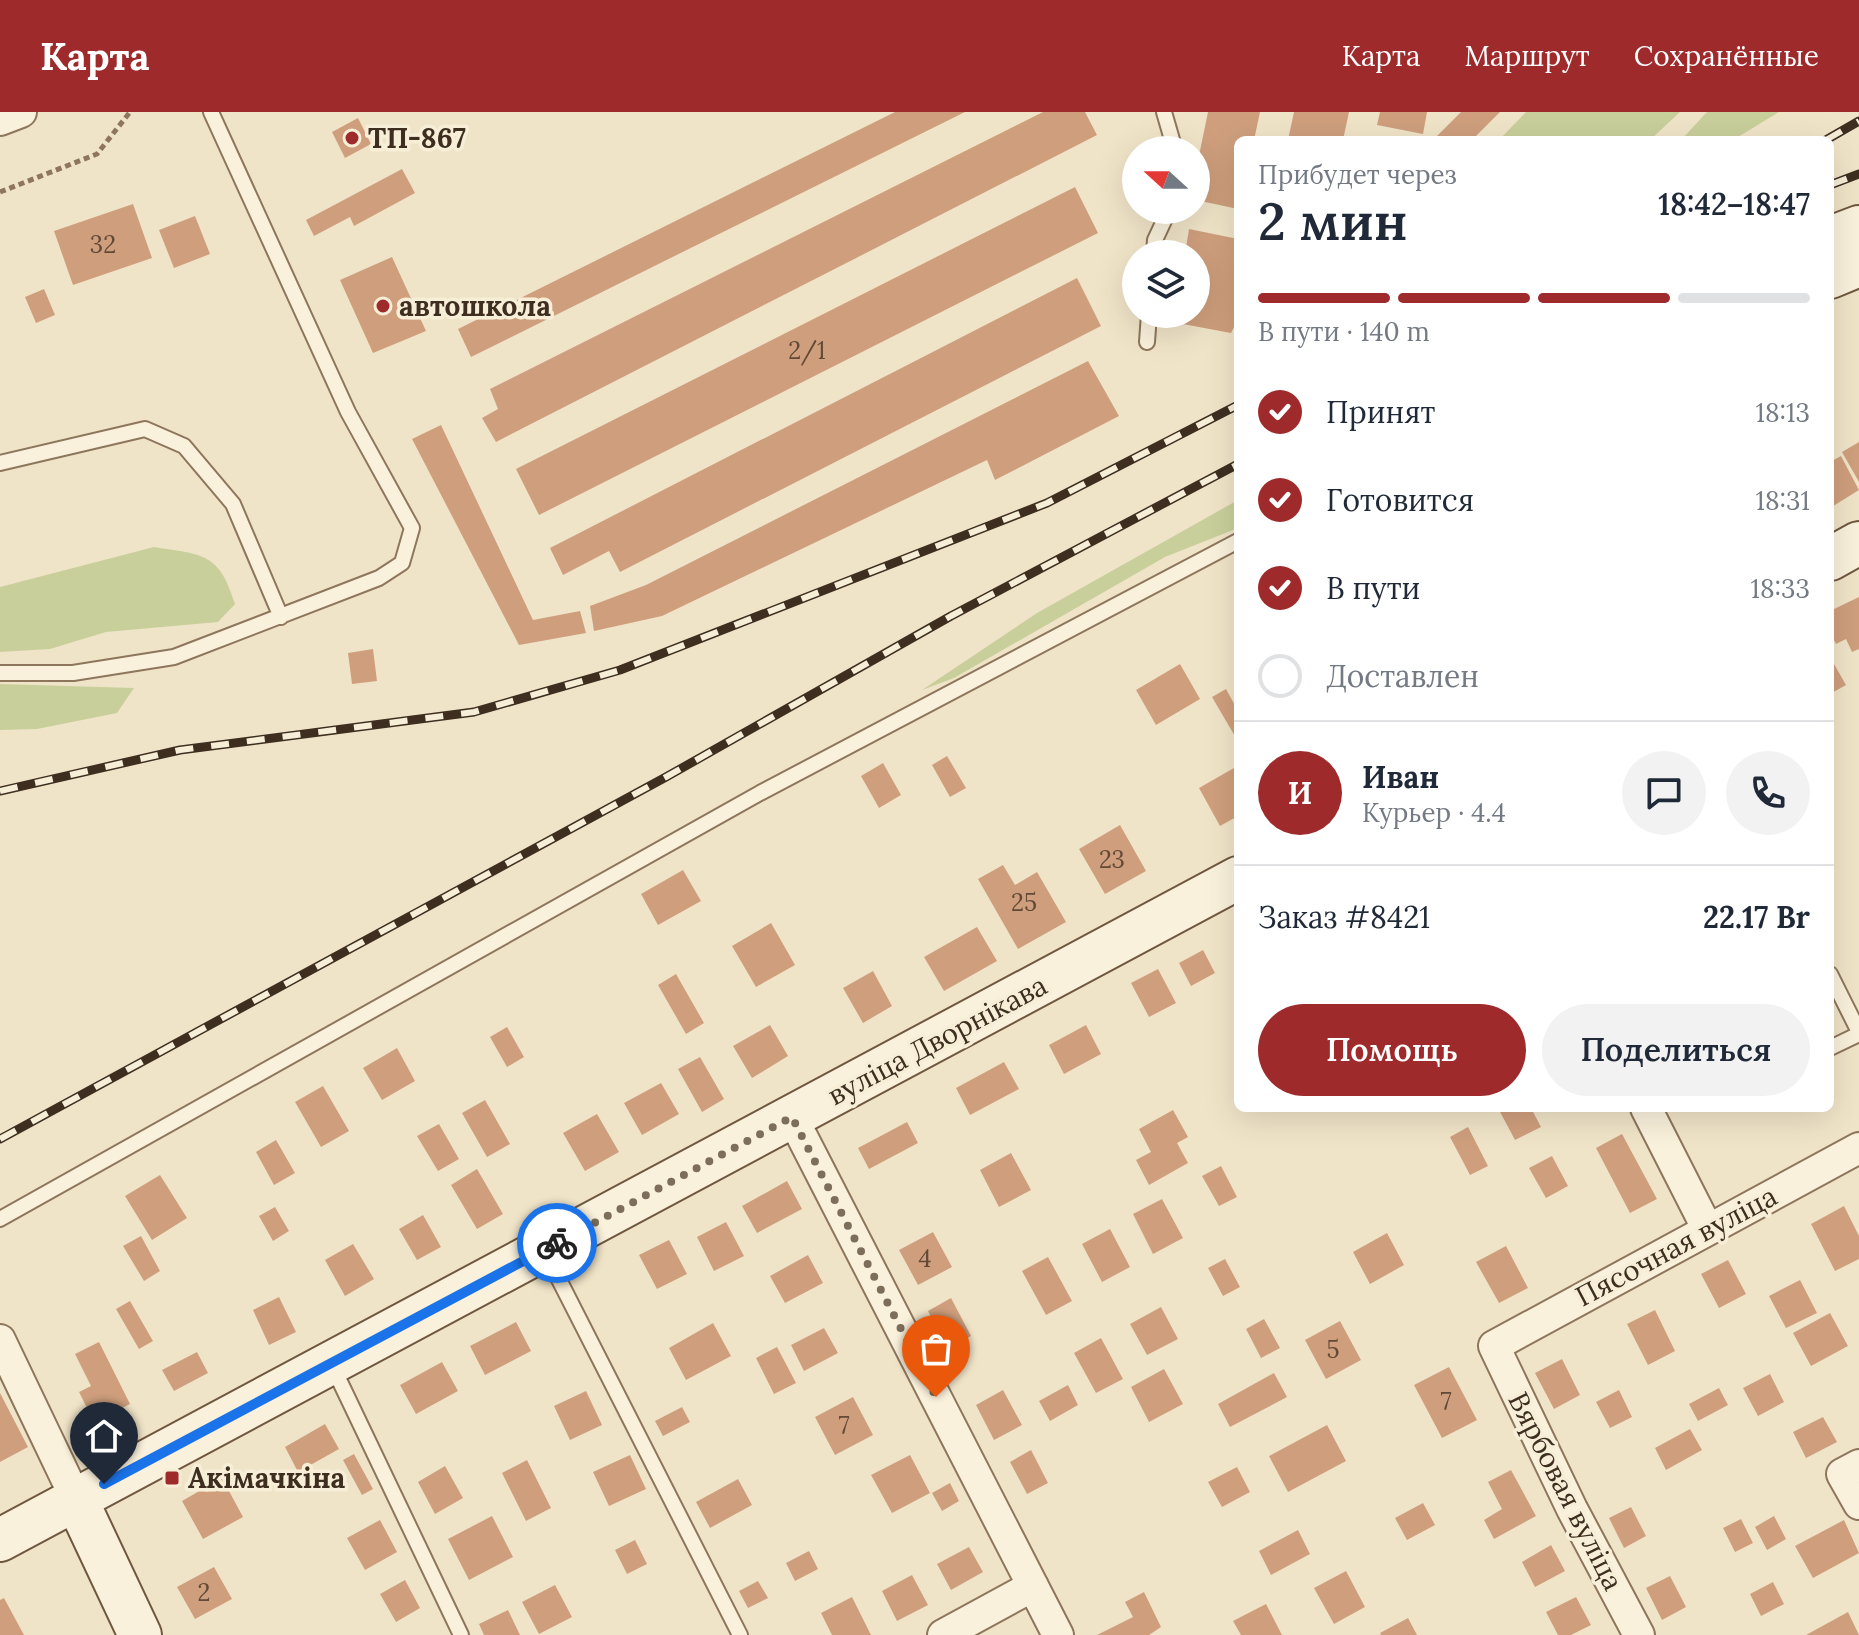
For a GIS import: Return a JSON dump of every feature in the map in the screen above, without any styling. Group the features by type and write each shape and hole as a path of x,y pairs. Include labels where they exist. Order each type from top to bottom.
{"main road":[{"path":"1834,236 1859,227"},
{"path":"1834,275 1859,265"},
{"path":"1834,557 1859,543"},
{"name":"вуліца Дворнікава","path":"0,1540 1234,880"},
{"path":"76,1499 140,1635"}],"street":[{"path":"0,120 21,112"},
{"path":"1648,1112 1707,1228"},
{"path":"792,1117 1058,1635"},
{"name":"Пясочная вуліца","path":"1494,1346 1859,1148"},
{"path":"0,1340 76,1499"},
{"name":"Вярбовая вуліца","path":"1494,1346 1572,1509 1639,1635"},
{"path":"1859,1465 1842,1474 1859,1504"},
{"path":"943,1635 1033,1586"}],"lane":[{"path":"0,673 73,673 174,657 379,578 402,563 412,528 348,412 211,112"},
{"path":"1164,112 1171,136"},
{"path":"1147,342 1148,328"},
{"path":"0,463 145,429 184,446 233,504 281,617"},
{"path":"0,1219 760,793 1234,543"},
{"path":"1834,982 1859,1033 1834,1046"},
{"path":"544,1250 740,1635"},
{"path":"331,1364 461,1635"}],"path":[{"path":"0,192 97,154 130,112"}],"green space":[{"path":"1526,112 1680,112 1654,136 1503,136"},
{"path":"1707,112 1779,112 1740,136 1685,136"},
{"path":"1234,502 1234,530 1165,557 954,678 922,690 1037,613"},
{"path":"154,547 207,559 222,574 235,604 218,622 106,632 50,649 0,652 0,587"},
{"path":"0,684 134,688 117,713 37,729 0,730"}],"building":[{"path":"895,112 965,112 471,357 458,329"},
{"path":"1043,112 1085,112 1097,135 496,442 482,418 498,409 490,389"},
{"path":"1208,112 1260,112 1255,136 1234,136 1234,208 1210,203 1210,136 1203,136"},
{"path":"1294,112 1349,112 1344,136 1289,136"},
{"path":"1380,112 1427,112 1423,134 1377,125"},
{"path":"1461,112 1500,112 1476,136 1437,136"},
{"name":"ТП-867","path":"358,118 371,144 345,158 332,132"},
{"path":"402,169 415,193 354,226 350,217 314,236 306,220"},
{"path":"1075,187 1098,233 539,515 516,469"},
{"path":"133,204 152,258 73,285 54,231"},
{"path":"195,216 210,254 174,268 159,230"},
{"path":"1189,229 1234,238 1234,327 1231,333 1204,328 1210,328 1210,240 1187,240"},
{"name":"автошкола","path":"392,257 426,331 373,353 340,280"},
{"path":"1077,278 1101,326 620,572 609,551 563,575 550,548"},
{"path":"44,289 55,315 36,323 25,297"},
{"path":"1088,361 1119,416 995,480 987,460 662,616 594,631 590,606 646,585"},
{"path":"441,425 533,620 580,611 586,633 519,645 412,439"},
{"path":"1859,442 1859,482 1842,452"},
{"path":"1841,456 1859,490 1834,506 1834,460"},
{"path":"1859,597 1859,649 1852,652 1846,639 1836,644 1834,609"},
{"path":"373,649 377,681 352,684 348,653"},
{"path":"1180,664 1200,699 1156,725 1136,690"},
{"path":"1834,664 1846,685 1834,692"},
{"path":"1226,689 1234,704 1234,735 1212,697"},
{"path":"947,756 966,788 950,797 932,765"},
{"path":"883,763 901,795 879,808 861,776"},
{"path":"1234,768 1234,818 1220,826 1199,788"},
{"path":"1120,825 1146,871 1105,894 1079,849"},
{"path":"1003,865 1015,885 1037,872 1066,922 1018,949 978,879"},
{"path":"683,870 701,901 658,925 641,894"},
{"path":"771,923 795,965 756,987 732,946"},
{"path":"977,927 997,961 944,991 924,957"},
{"path":"1203,950 1215,973 1191,986 1179,963"},
{"path":"1158,969 1176,1003 1149,1017 1131,983"},
{"path":"873,971 892,1006 863,1023 843,988"},
{"path":"676,974 704,1023 686,1034 658,985"},
{"path":"770,1025 788,1056 752,1078 733,1046"},
{"path":"1086,1025 1101,1054 1064,1074 1049,1045"},
{"path":"507,1027 524,1057 507,1067 490,1037"},
{"path":"397,1048 415,1081 382,1100 363,1068"},
{"path":"700,1057 724,1099 702,1112 678,1069"},
{"path":"1004,1062 1019,1089 970,1115 956,1088"},
{"path":"661,1083 679,1114 642,1135 624,1103"},
{"path":"323,1086 349,1131 321,1147 295,1102"},
{"path":"485,1100 510,1144 487,1157 462,1113"},
{"path":"1173,1110 1188,1137 1177,1143 1188,1163 1149,1185 1136,1160 1151,1152 1139,1129"},
{"path":"1500,1112 1533,1112 1541,1127 1515,1140"},
{"path":"597,1114 619,1152 585,1171 563,1133"},
{"path":"907,1122 918,1143 869,1169 858,1148"},
{"path":"439,1124 459,1159 438,1171 417,1136"},
{"path":"1468,1127 1488,1166 1470,1175 1450,1137"},
{"path":"1622,1134 1657,1199 1630,1213 1596,1148"},
{"path":"276,1140 295,1173 274,1185 256,1152"},
{"path":"1011,1153 1031,1190 999,1207 980,1170"},
{"path":"1552,1156 1568,1186 1546,1198 1529,1168"},
{"path":"1221,1166 1237,1197 1219,1206 1202,1176"},
{"path":"477,1169 503,1214 477,1229 451,1185"},
{"path":"160,1175 187,1218 152,1240 125,1196"},
{"path":"787,1181 802,1209 757,1233 742,1206"},
{"path":"1162,1199 1183,1238 1153,1254 1133,1214"},
{"path":"1844,1206 1859,1236 1859,1259 1835,1271 1811,1224"},
{"path":"275,1207 289,1231 273,1241 259,1216"},
{"path":"423,1215 441,1247 417,1260 399,1229"},
{"path":"726,1222 744,1256 714,1271 697,1237"},
{"path":"1110,1229 1130,1267 1102,1282 1082,1244"},
{"path":"933,1232 952,1267 918,1285 899,1250"},
{"path":"1387,1233 1404,1265 1370,1284 1353,1252"},
{"path":"141,1236 160,1271 144,1281 123,1246"},
{"path":"669,1240 687,1274 657,1289 639,1255"},
{"path":"353,1244 374,1279 345,1296 325,1260"},
{"path":"1506,1246 1528,1288 1499,1303 1476,1262"},
{"path":"808,1255 823,1283 785,1303 770,1276"},
{"path":"1048,1257 1072,1301 1046,1315 1022,1271"},
{"path":"1225,1259 1240,1287 1223,1296 1208,1268"},
{"path":"1728,1260 1746,1294 1719,1308 1701,1274"},
{"path":"1800,1280 1817,1313 1786,1328 1769,1296"},
{"path":"279,1297 296,1332 269,1345 253,1310"},
{"path":"951,1298 971,1336 948,1349 928,1311"},
{"path":"130,1301 153,1341 139,1349 116,1309"},
{"path":"1161,1307 1178,1339 1147,1355 1130,1324"},
{"path":"1655,1310 1675,1351 1648,1365 1627,1324"},
{"path":"1830,1313 1848,1346 1811,1366 1793,1333"},
{"path":"1264,1319 1280,1348 1261,1358 1246,1329"},
{"path":"1340,1321 1361,1360 1326,1379 1305,1340"},
{"path":"516,1322 531,1351 485,1375 470,1346"},
{"path":"713,1323 731,1356 686,1380 669,1348"},
{"path":"824,1328 838,1353 804,1371 791,1345"},
{"path":"1101,1338 1123,1379 1096,1393 1074,1353"},
{"path":"99,1342 130,1404 94,1422 79,1392 91,1386 75,1354"},
{"path":"777,1347 796,1383 774,1394 756,1358"},
{"path":"197,1352 208,1373 174,1391 162,1370"},
{"path":"1562,1359 1580,1395 1554,1409 1535,1373"},
{"path":"442,1362 458,1391 416,1414 400,1385"},
{"path":"1449,1367 1477,1420 1442,1438 1414,1385"},
{"path":"1164,1369 1183,1404 1149,1422 1131,1387"},
{"path":"1274,1373 1287,1397 1230,1427 1218,1404"},
{"path":"1770,1374 1784,1402 1758,1416 1743,1388"},
{"path":"1068,1385 1078,1405 1050,1421 1039,1401"},
{"path":"1719,1388 1728,1405 1698,1421 1689,1404"},
{"path":"1003,1390 1022,1425 994,1440 976,1405"},
{"path":"1619,1390 1632,1417 1610,1428 1596,1402"},
{"path":"586,1391 602,1425 570,1440 554,1406"},
{"path":"0,1393 28,1447 0,1462"},
{"path":"853,1397 873,1435 835,1455 815,1417"},
{"path":"682,1407 690,1422 663,1436 655,1421"},
{"path":"1823,1417 1837,1442 1806,1458 1793,1432"},
{"path":"325,1424 339,1449 298,1472 285,1447"},
{"path":"1327,1425 1346,1461 1288,1492 1269,1456"},
{"path":"1690,1429 1702,1450 1666,1470 1655,1448"},
{"path":"1031,1450 1048,1483 1027,1494 1010,1462"},
{"path":"354,1454 373,1489 362,1495 343,1460"},
{"path":"630,1455 646,1489 609,1506 593,1472"},
{"path":"910,1455 930,1493 892,1513 871,1475"},
{"path":"527,1460 551,1508 526,1521 502,1473"},
{"path":"445,1466 463,1498 435,1514 418,1482"},
{"path":"1237,1467 1250,1492 1222,1507 1208,1482"},
{"path":"1511,1470 1536,1516 1494,1539 1484,1520 1502,1509 1488,1482"},
{"path":"222,1478 243,1517 203,1539 182,1501"},
{"path":"738,1479 752,1505 710,1528 696,1502"},
{"path":"950,1483 959,1501 942,1511 932,1493"},
{"path":"1423,1503 1435,1525 1407,1540 1395,1518"},
{"path":"1631,1507 1646,1536 1624,1548 1609,1518"},
{"path":"492,1516 513,1557 469,1580 448,1539"},
{"path":"1774,1516 1786,1539 1767,1550 1755,1527"},
{"path":"1741,1519 1753,1543 1735,1552 1723,1528"},
{"path":"380,1520 397,1552 365,1570 347,1538"},
{"path":"1844,1520 1859,1553 1813,1578 1795,1546"},
{"path":"1298,1530 1310,1554 1271,1575 1259,1551"},
{"path":"635,1540 647,1564 627,1574 615,1550"},
{"path":"1551,1545 1565,1571 1535,1587 1522,1562"},
{"path":"969,1547 983,1572 951,1590 937,1564"},
{"path":"809,1551 818,1569 795,1581 786,1563"},
{"path":"214,1567 232,1599 195,1619 177,1587"},
{"path":"1346,1571 1365,1607 1334,1624 1314,1588"},
{"path":"912,1575 928,1605 897,1621 882,1591"},
{"path":"1670,1576 1686,1607 1662,1620 1646,1588"},
{"path":"405,1580 420,1608 396,1622 380,1594"},
{"path":"758,1581 768,1598 748,1608 739,1591"},
{"path":"1773,1582 1784,1604 1761,1616 1750,1594"},
{"path":"555,1585 572,1617 539,1634 522,1602"},
{"path":"1144,1592 1161,1627 1149,1635 1097,1635 1133,1617 1125,1602"},
{"path":"852,1597 871,1635 832,1635 821,1613"},
{"path":"1576,1597 1591,1625 1571,1635 1558,1635 1546,1612"},
{"path":"4,1598 24,1635 0,1635 0,1600"},
{"path":"1266,1604 1282,1635 1241,1635 1233,1621"},
{"path":"508,1610 520,1635 484,1635 479,1624"},
{"path":"1848,1612 1859,1635 1806,1635"},
{"path":"1408,1618 1417,1635 1381,1635 1380,1633"}],"railway":[{"path":"1833,136 1859,121"},
{"path":"1834,183 1859,174"},
{"path":"0,791 180,750 474,712 620,670 1047,503 1234,407"},
{"path":"0,1139 666,777 951,616 1234,466"}],"way so far":[{"path":"557,1243 792,1117 936,1397"}],"place":[{"name":"ТП-867","path":"352,138"},
{"name":"автошкола","path":"383,306"},
{"name":"Акімачкіна","path":"172,1478"}],"route":[{"path":"104,1484 557,1243"}]}
